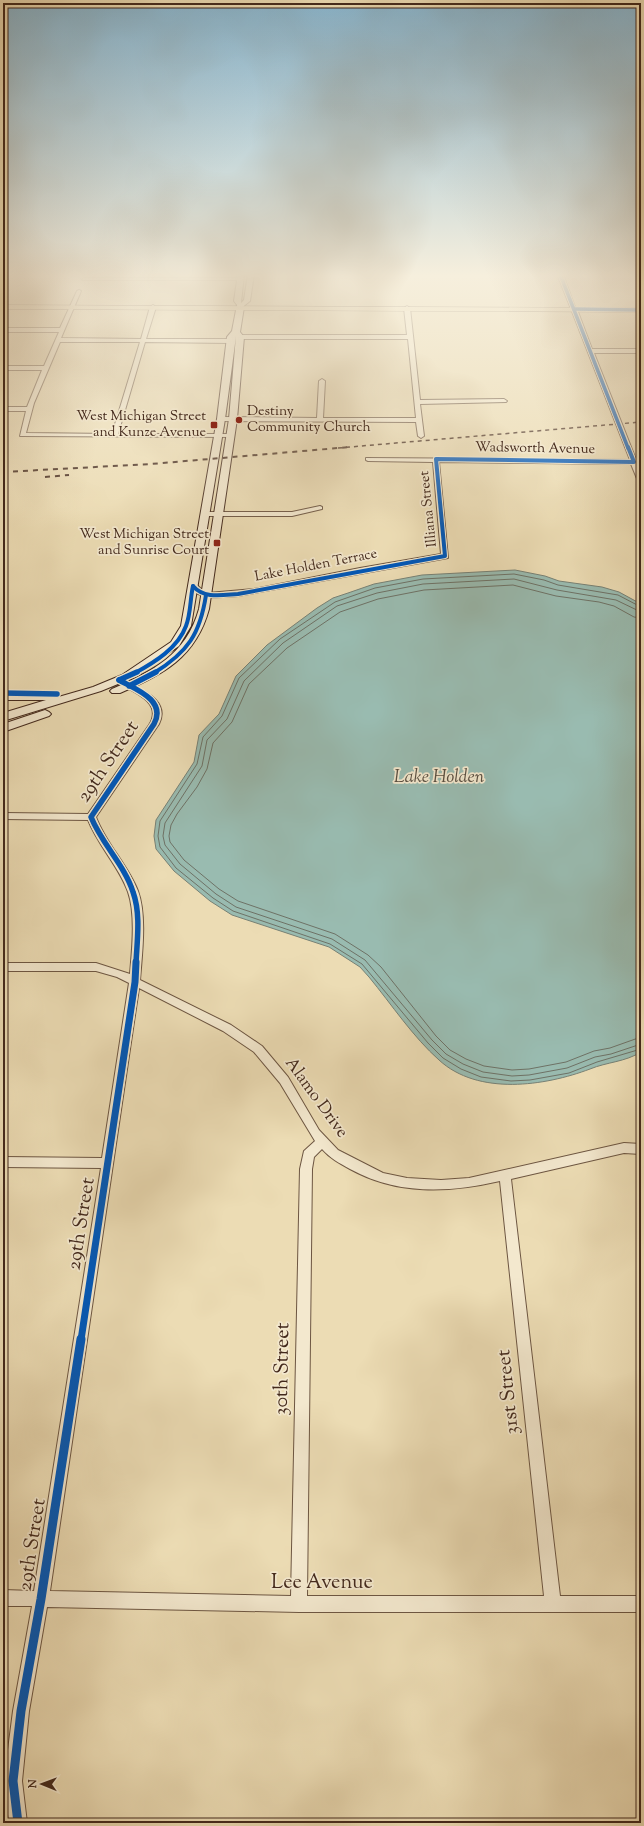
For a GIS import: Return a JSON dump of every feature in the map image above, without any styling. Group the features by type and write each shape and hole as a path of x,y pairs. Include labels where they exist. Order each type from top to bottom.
{"main road":[{"path":"3,728 29,718 106,695 175,644 186,626 221,419 229,359"},
{"path":"3,716 124,683 164,666 184,650 196,633 204,609 231,436 238,373 238,359"},
{"path":"227,373 238,373"},
{"path":"3,697 42,697 82,694"}],"street":[{"path":"50,359 29,409 22,435 231,436"},
{"path":"115,435 138,359"},
{"path":"412,359 421,436"},
{"path":"593,359 641,481"},
{"path":"3,368 46,368"},
{"path":"320,419 322,381"},
{"path":"417,402 504,401"},
{"path":"3,409 29,409"},
{"path":"221,419 420,420"},
{"name":"Wadsworth Avenue","path":"368,459 634,462"},
{"name":"Illiana Street","path":"436,459 446,556"},
{"path":"205,514 292,514 320,508"},
{"name":"Lake Holden Terrace","path":"206,595 236,593 295,584 379,566 446,556"},
{"path":"193,586 198,592 206,595"},
{"name":"29th Street","path":"18,1823 13,1781 21,1711 41,1599 135,982 136,916 134,892 97,834 91,817 157,719 158,712 154,702 124,683"},
{"path":"3,816 91,817"},
{"name":"Alamo Drive","path":"3,966 96,967 120,974 227,1028 258,1050 284,1080 315,1133 334,1154 359,1168 382,1178 407,1183 441,1185 469,1182 624,1148 641,1148"},
{"name":"30th Street","path":"299,1604 306,1169 308,1155 323,1141"},
{"path":"3,1162 107,1164"},
{"name":"31st Street","path":"505,1174 553,1604"},
{"name":"Lee Avenue","path":"3,1598 299,1604 641,1604"}],"water":[{"name":"Lake Holden","path":"515,570 545,576 559,581 602,587 619,592 641,604 641,1052 622,1060 553,1080 512,1084 492,1083 473,1079 455,1071 439,1060 420,1041 360,967 329,947 232,915 210,901 174,871 156,849 154,836 156,820 194,762 199,735 219,714 236,676 267,645 317,608 333,598 374,584 422,575"}],"railway":[{"path":"338,448 641,422"},
{"path":"3,472 151,464 350,447"},
{"path":"45,477 69,475"}],"cycle path":[{"path":"193,586 199,592 208,595 238,594 270,589 345,573 445,556 436,459 634,462 594,359"},
{"path":"119,680 148,665 175,644 186,626 193,586"},
{"path":"129,686 157,671 183,650 190,642 200,624 206,595"},
{"path":"18,1823 13,1781 21,1711 41,1599 135,982 137,935 136,909 133,891 123,872 100,837 91,817 154,724 158,713 157,707 149,697 119,680"},
{"path":"3,693 57,694"}],"place":[{"name":"Destiny Community Church","path":"239,420"},
{"name":"West Michigan Street and Kunze Avenue","path":"214,425"},
{"name":"West Michigan Street and Sunrise Court","path":"217,543"}]}
